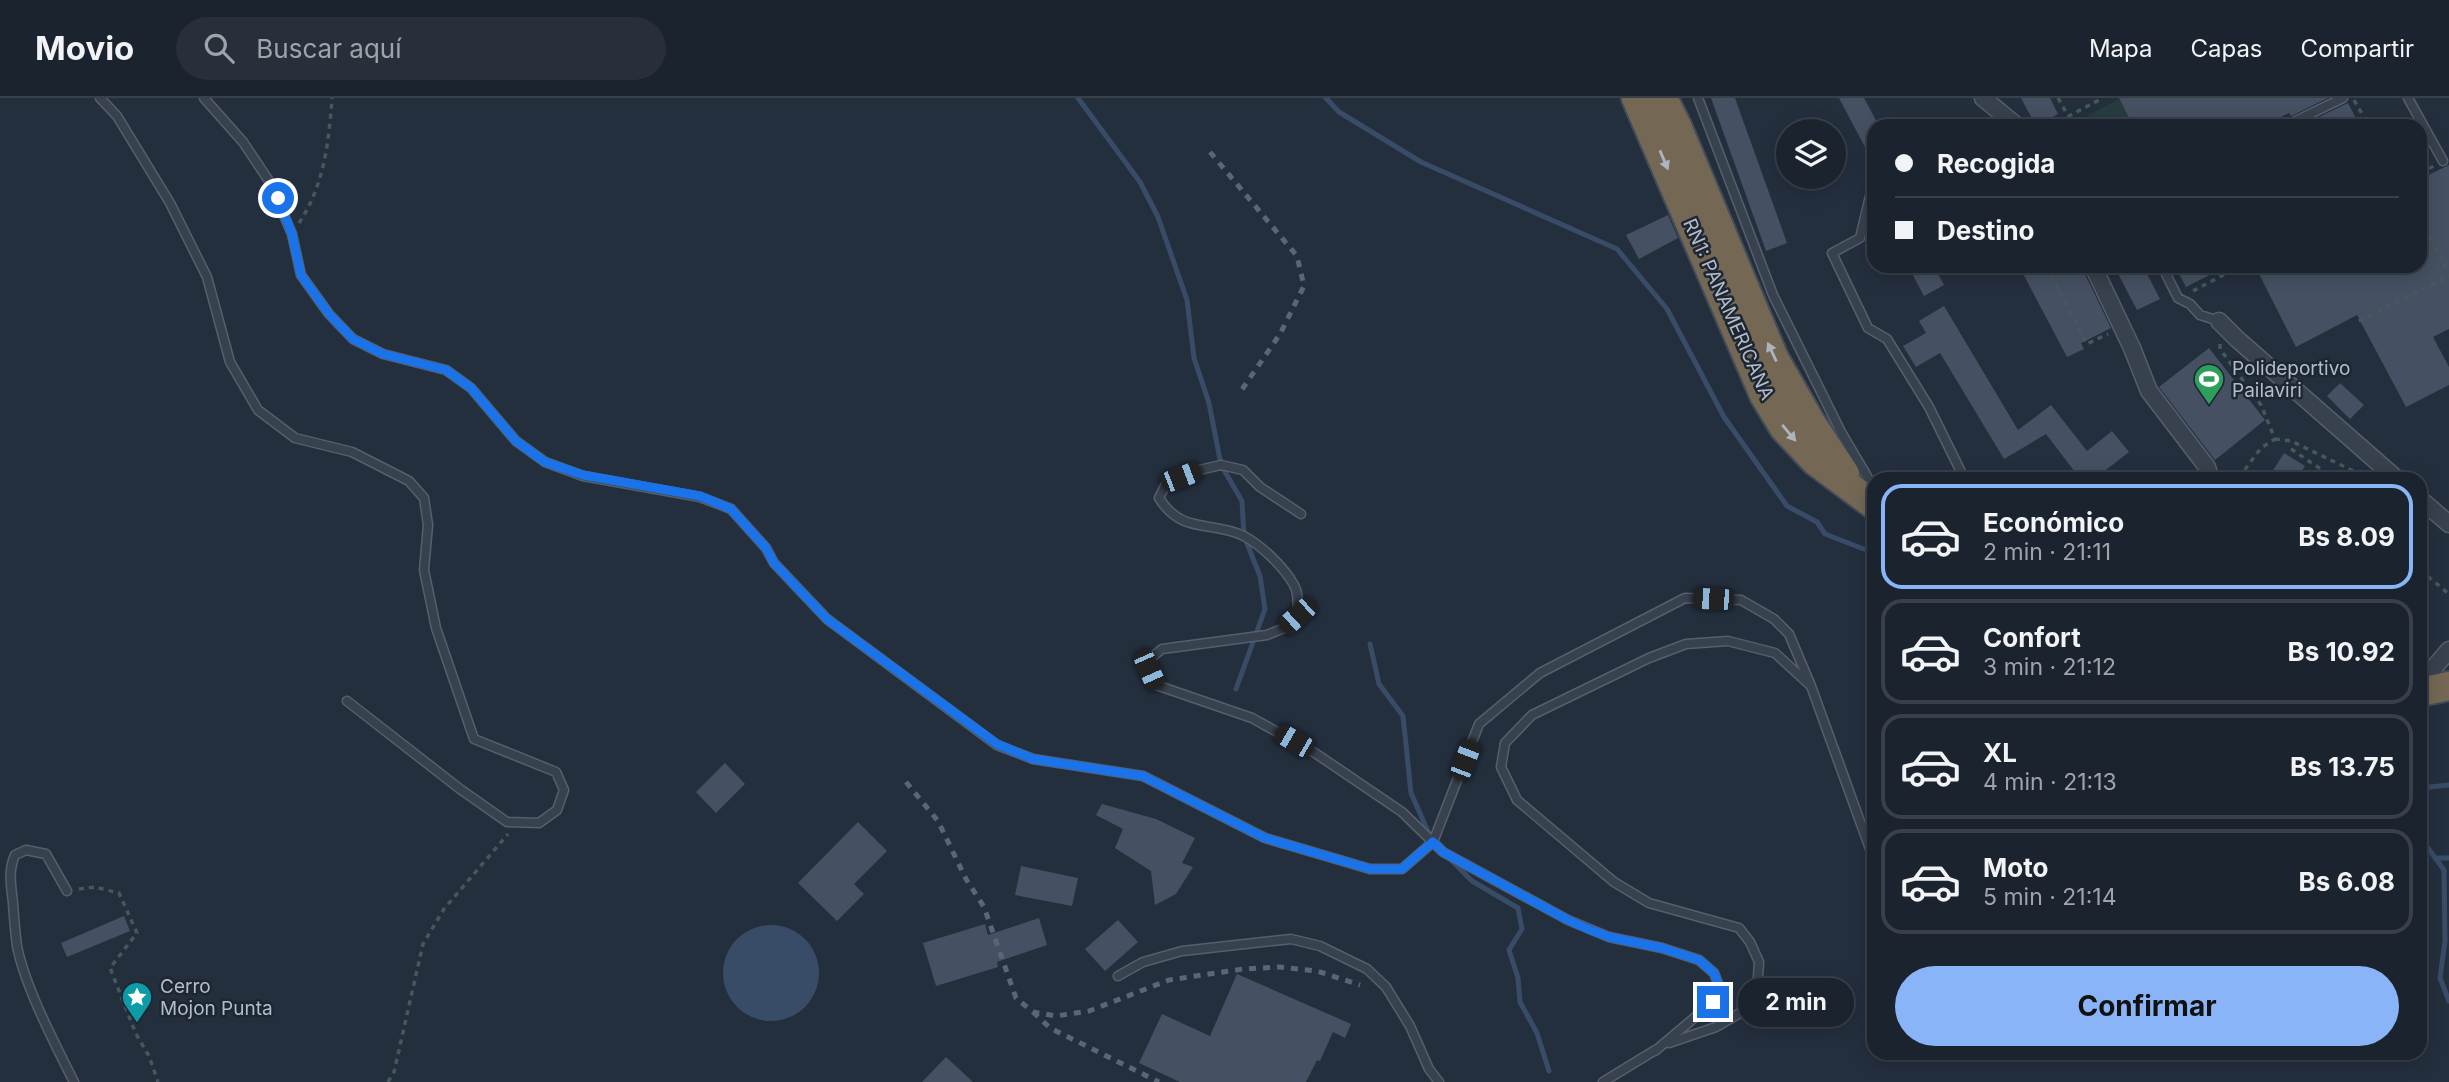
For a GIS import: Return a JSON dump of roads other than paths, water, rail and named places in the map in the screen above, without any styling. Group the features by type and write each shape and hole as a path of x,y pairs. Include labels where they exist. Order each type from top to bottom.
{"highway":[{"name":"RN1: PANAMERICANA","path":"1636,98 1764,395 1784,428 1815,461 1867,495"},
{"name":"RN1: PANAMERICANA","path":"1663,98 1774,358 1810,421 1867,493"},
{"path":"2427,691 2449,686"}],"street":[{"path":"1983,98 2008,119"},
{"path":"2096,273 2123,327 2149,391 2209,472"},
{"path":"2219,321 2389,472"},
{"path":"2427,505 2449,524"},
{"path":"2427,676 2449,650"}],"lane":[{"path":"100,98 117,116 170,203 206,277 230,362 258,410 295,438 352,452 409,481 424,498 428,525 424,570 436,628 474,739 556,772 564,790 557,810 539,823 507,821 460,789 347,701"},
{"path":"204,98 243,142 269,181 292,234 301,275 329,314 353,339 383,354 446,370 471,388 516,441 545,462 583,475 700,496 731,509 766,548 774,563 827,619 997,744 1033,759 1143,776 1265,838 1370,869 1402,869 1433,842 1479,724 1540,673 1685,598 1741,600 1774,619 1789,634 1811,686 1867,841"},
{"path":"1699,98 1773,295 1841,432 1867,491"},
{"path":"2300,119 2343,98"},
{"path":"2408,98 2419,119"},
{"path":"2427,133 2443,162"},
{"path":"1867,209 1860,238 1832,253 1868,328 1887,339 1929,407 1961,472"},
{"path":"2166,273 2178,298 2190,304 2200,315 2219,321"},
{"path":"1301,514 1260,487 1243,470 1221,465 1167,482 1159,498 1167,512 1181,521 1244,536 1273,559 1295,586 1298,600 1297,616 1284,628 1268,635 1162,649 1151,658 1149,670 1156,685 1252,718 1315,753 1402,812 1443,852 1568,920 1609,937 1662,948 1699,960 1714,973 1719,986 1713,1002 1656,1051"},
{"path":"1603,1082 1673,1041 1716,1027 1740,1013 1757,991 1759,962 1740,928 1648,903 1614,882 1517,800 1501,766 1504,743 1532,715 1649,658 1686,644 1728,641 1775,653 1811,686"},
{"path":"67,891 46,854 26,850 15,855 10,866 10,880 18,948 43,1017 74,1082"},
{"path":"1118,976 1143,962 1182,951 1291,939 1320,946 1367,969 1386,987 1410,1027 1429,1069 1439,1082"}],"water":[{"path":"771,925 789,929 805,939 815,955 819,973 815,991 805,1007 789,1017 771,1021 753,1017 737,1007 727,991 723,973 727,955 737,939 753,929"}],"waterway":[{"path":"1078,98 1140,182 1158,217 1187,300 1194,358 1209,403 1221,465 1242,501 1244,536 1260,576 1265,609 1236,689"},
{"path":"1326,98 1339,112 1421,162 1617,249 1667,309 1724,417 1787,506 1817,522 1825,534 1867,550"},
{"path":"1370,644 1379,684 1403,716 1411,793 1430,836"},
{"path":"2427,787 2449,785"},
{"path":"2427,847 2444,870 2445,941 2440,978 2449,1001"},
{"path":"2435,858 2449,858"},
{"path":"1450,859 1472,881 1518,908 1522,929 1509,950 1518,978 1520,1002 1537,1033 1549,1071"}],"railway":[{"path":"1210,152 1297,256 1304,286 1280,334 1241,391"},
{"path":"906,782 938,821 966,879 984,907 1016,998 1033,1012 1056,1016 1089,1011 1169,980 1243,969 1279,967 1317,971 1360,985"},
{"path":"1033,1012 1050,1028 1159,1082"}],"place":[{"name":"Polideportivo Pailaviri","path":"2209,406"},
{"name":"Cerro Mojon Punta","path":"137,1024"}]}
